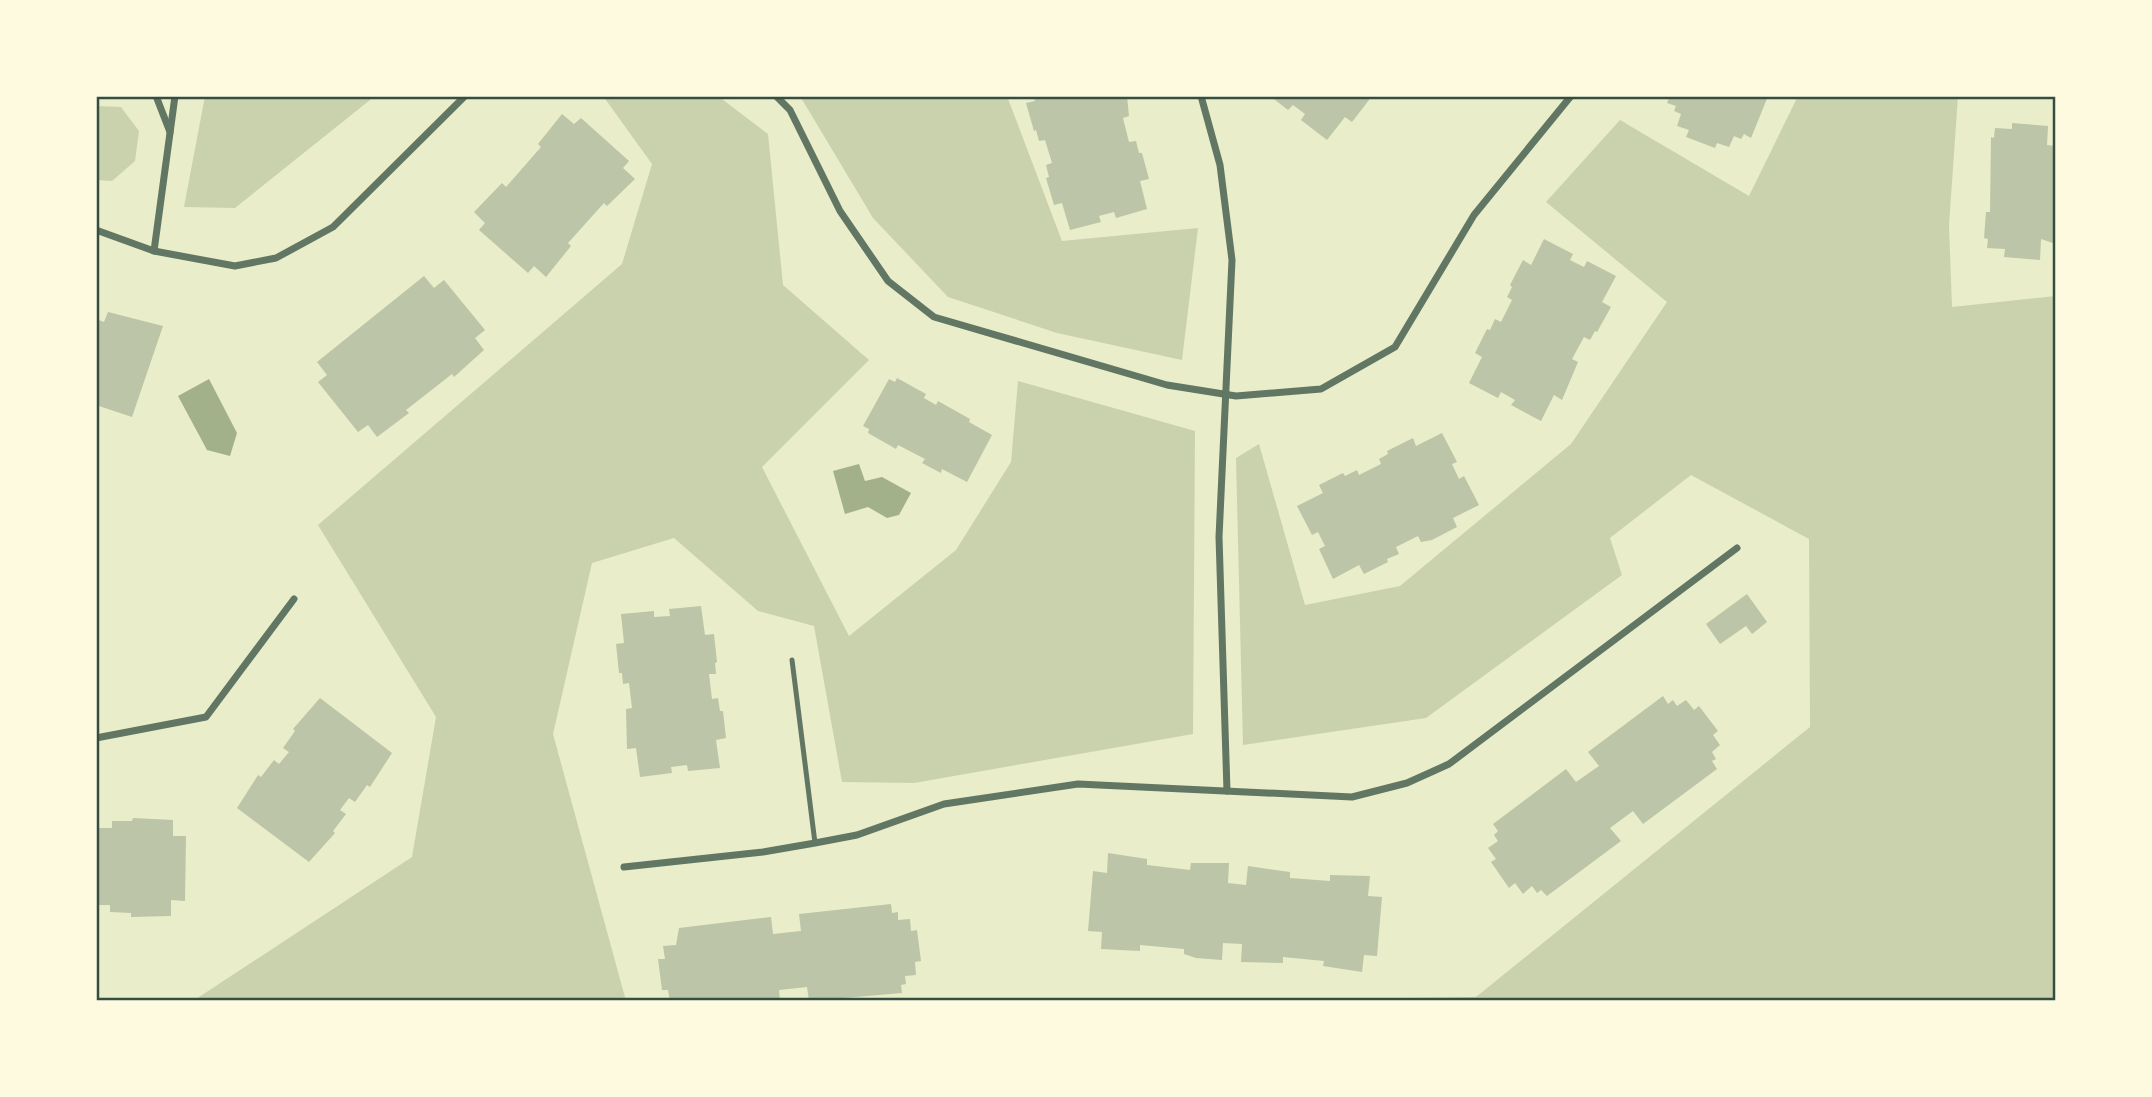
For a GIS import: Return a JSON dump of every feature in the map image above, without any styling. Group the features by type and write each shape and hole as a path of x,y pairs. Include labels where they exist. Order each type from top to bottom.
{"street":[{"path":"156,96 171,136"},
{"path":"154,251 175,96"},
{"path":"96,230 154,251 235,266 276,258 334,227 466,96"},
{"path":"776,96 790,110 840,211 888,281 934,317 1167,385 1224,394 1321,389 1395,347 1474,215 1571,96"},
{"path":"1200,96 1220,165 1232,260 1219,537 1227,791"},
{"path":"624,867 762,852 815,843 857,835 944,804 1078,784 1352,797 1407,783 1449,764 1737,548"},
{"path":"96,738 206,718 294,599"}],"lane":[{"path":"792,660 815,843"}],"shaded area":[{"path":"205,96 375,96 235,208 184,207"},
{"path":"603,96 718,96 768,134 783,285 869,360 762,467 849,636 956,550 1011,462 1018,381 1195,431 1193,734 914,783 842,782 814,626 758,611 674,538 592,563 553,734 626,1001 193,1001 412,857 436,717 318,525 622,264 652,164"},
{"path":"800,96 1007,96 1062,241 1198,228 1182,360 1057,333 948,297 873,218"},
{"path":"1798,96 1958,96 1949,225 1952,307 2056,296 2056,1001 1213,1001 1476,997 1810,727 1809,539 1691,475 1610,538 1622,575 1426,718 1243,745 1236,458 1259,444 1305,605 1400,586 1571,444 1667,302 1546,202 1620,120 1749,196"},
{"path":"96,106 121,107 139,131 135,161 112,181 96,180"},
{"path":"209,379 237,433 230,456 207,450 178,396"},
{"path":"859,464 865,481 882,477 911,493 899,515 887,518 868,507 845,514 833,471"}],"building":[{"path":"1033,96 1127,96 1129,116 1123,118 1129,142 1136,141 1149,179 1140,181 1147,209 1116,218 1114,212 1099,216 1101,222 1070,230 1062,203 1054,205 1046,178 1049,177 1046,165 1052,163 1045,140 1039,141 1036,130 1034,131 1026,103 1035,101"},
{"path":"1270,96 1369,96 1369,100 1352,122 1345,117 1327,140 1301,120 1305,114 1293,105 1288,110"},
{"path":"1670,96 1768,96 1751,138 1744,134 1741,139 1734,136 1729,147 1717,143 1715,148 1686,137 1689,130 1677,126 1681,114 1674,111 1676,106 1667,103"},
{"path":"562,114 574,124 581,118 629,161 623,168 635,179 607,206 604,203 568,243 571,246 546,277 534,266 528,273 479,230 485,223 474,212 502,183 506,187 541,147 538,144"},
{"path":"2012,123 2048,126 2047,145 2056,146 2056,244 2041,239 2040,260 2004,257 2005,249 1987,248 1988,239 1984,238 1986,212 1990,212 1991,137 1994,138 1995,128 2012,129"},
{"path":"1544,239 1573,254 1570,260 1584,267 1587,261 1616,276 1602,302 1611,307 1590,340 1584,337 1572,359 1578,362 1562,400 1554,395 1541,421 1511,405 1515,400 1501,392 1498,398 1469,383 1482,357 1475,353 1487,329 1490,330 1495,319 1501,322 1512,300 1507,297 1512,287 1510,285 1523,260 1531,265"},
{"path":"424,276 434,288 444,280 485,330 475,338 484,350 454,377 452,374 406,410 409,413 377,437 368,425 358,432 318,382 327,375 317,362"},
{"path":"108,312 163,326 132,417 96,405 96,319 104,322"},
{"path":"897,378 926,394 924,398 936,405 938,401 992,435 967,482 942,469 941,473 922,463 925,459 898,445 896,449 868,433 869,429 863,426 889,379 895,382"},
{"path":"1442,433 1457,462 1452,464 1459,479 1464,476 1479,505 1453,518 1457,527 1432,540 1421,542 1418,536 1396,547 1399,554 1387,559 1388,562 1364,574 1359,565 1333,579 1319,549 1325,546 1318,532 1312,535 1297,506 1323,493 1319,485 1343,473 1345,476 1357,470 1359,475 1381,464 1379,459 1388,454 1387,451 1413,438 1416,446"},
{"path":"1747,594 1767,622 1752,634 1746,626 1720,644 1706,624"},
{"path":"701,606 705,635 714,634 716,674 709,674 712,699 718,698 720,711 723,711 726,738 716,740 720,768 688,771 687,765 671,767 672,773 640,777 636,748 627,749 626,709 632,708 629,683 623,684 622,673 619,673 616,644 624,643 621,614 654,611 654,617 670,616 669,609"},
{"path":"1663,696 1668,704 1673,700 1677,706 1686,700 1694,710 1699,706 1718,731 1713,735 1720,745 1712,752 1716,759 1712,761 1717,769 1643,824 1633,811 1610,828 1621,841 1547,896 1541,890 1537,893 1532,886 1523,894 1515,883 1509,888 1491,862 1496,859 1488,848 1498,841 1494,835 1498,831 1493,824 1566,769 1576,782 1599,766 1588,752"},
{"path":"320,698 392,753 370,787 367,785 355,802 349,798 340,810 346,814 333,831 335,833 309,862 237,808 258,775 261,777 274,760 279,764 289,752 283,748 295,731 293,729"},
{"path":"133,818 173,820 173,836 186,836 185,901 171,900 171,916 131,917 131,913 110,912 110,905 96,905 96,828 112,828 112,821 132,821"},
{"path":"1108,853 1147,859 1147,865 1190,870 1191,863 1229,863 1228,883 1246,885 1248,866 1290,872 1290,878 1330,881 1330,875 1370,876 1368,896 1382,897 1377,956 1364,955 1362,972 1323,966 1324,961 1283,957 1283,963 1241,962 1242,944 1223,943 1222,960 1196,958 1184,954 1184,949 1140,945 1140,951 1101,949 1102,932 1088,931 1093,871 1107,873"},
{"path":"891,904 892,913 898,912 898,920 910,919 911,931 917,930 921,961 915,962 916,975 905,976 906,984 901,985 902,993 809,1001 807,987 779,990 780,1001 670,1001 668,990 662,990 658,959 665,959 663,946 676,945 679,928 771,917 773,934 801,931 799,914"}]}
